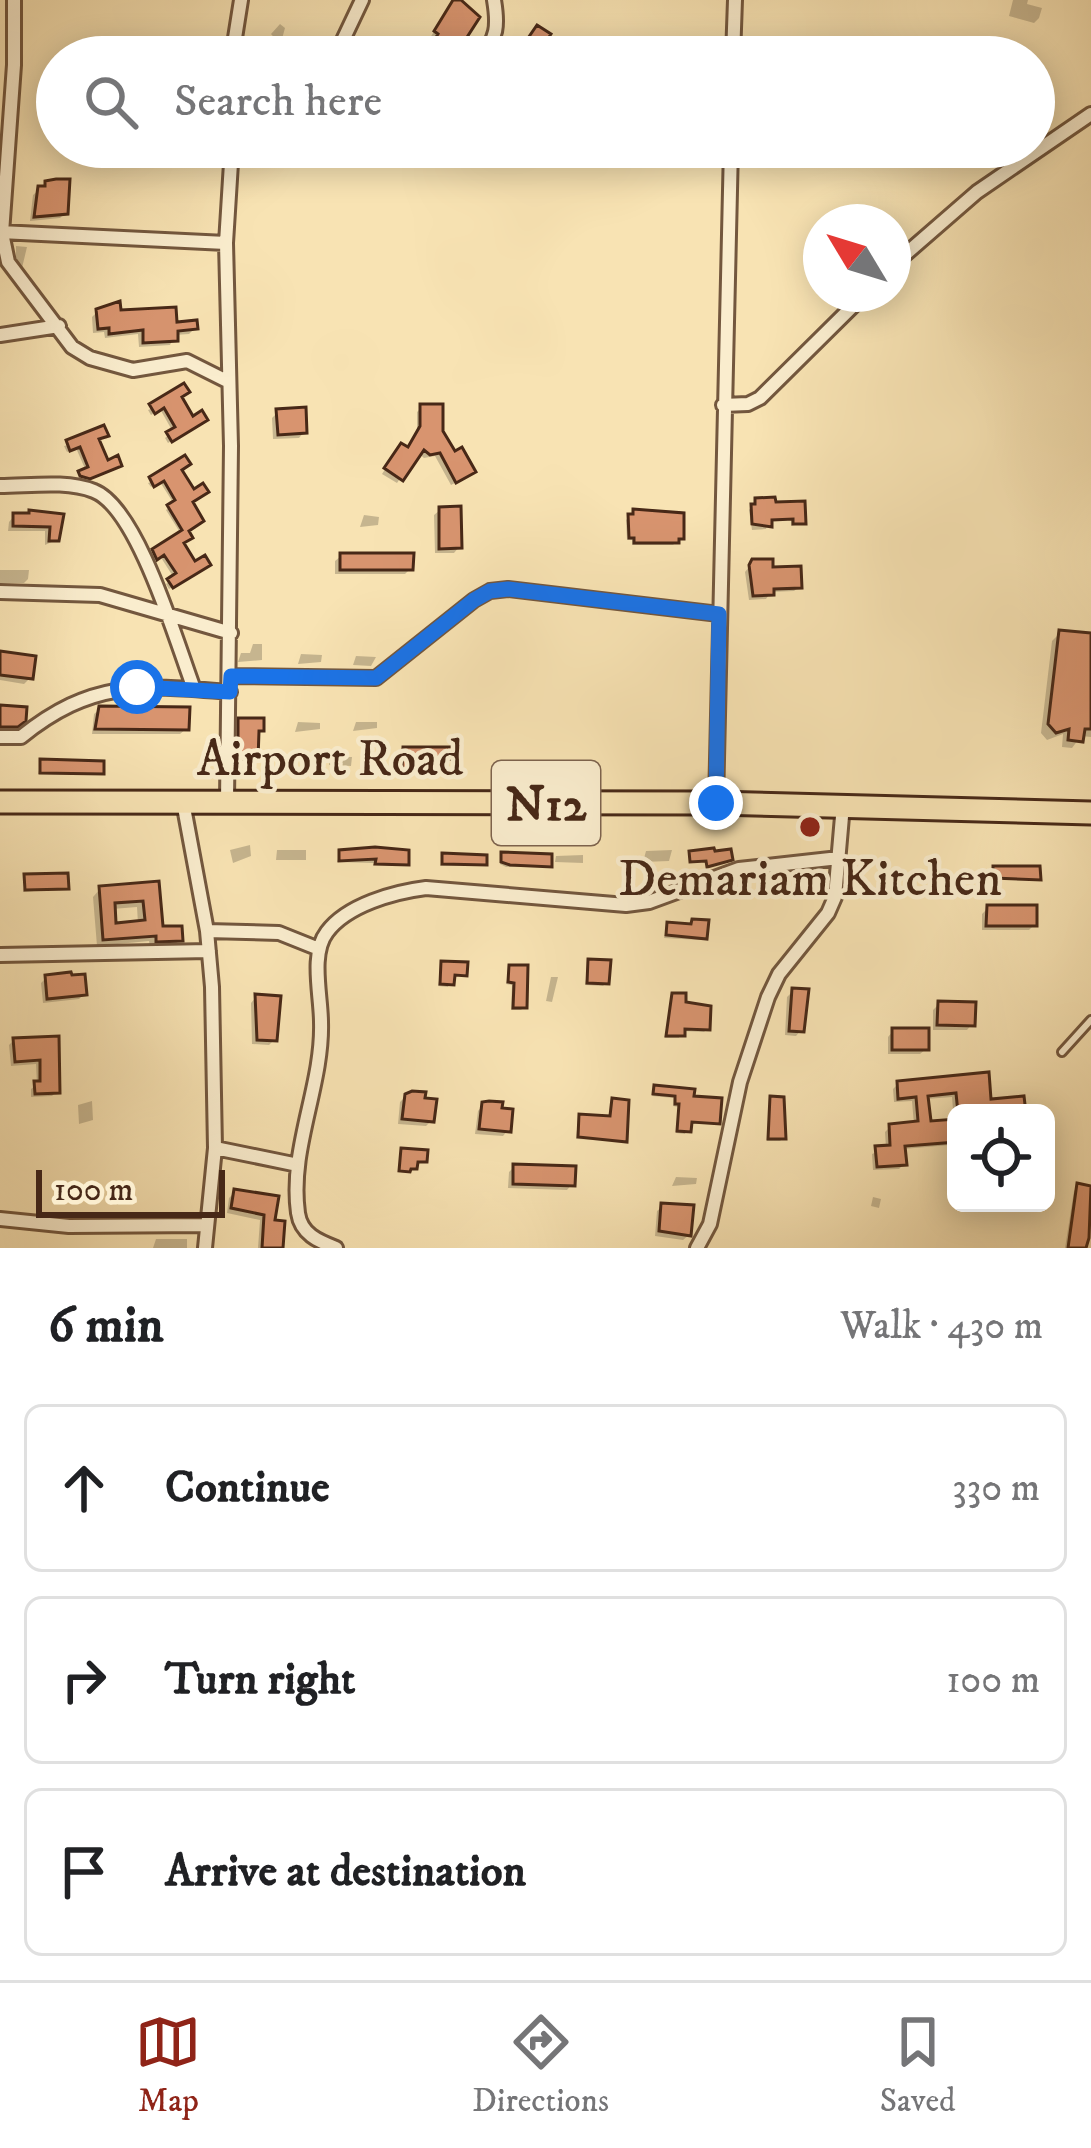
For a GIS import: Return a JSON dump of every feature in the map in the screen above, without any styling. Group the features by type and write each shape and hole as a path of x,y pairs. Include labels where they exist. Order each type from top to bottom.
{"highway":[{"name":"Airport Road","path":"0,802 716,803 1091,813"}],"street":[{"path":"14,0 1,233 8,262 72,347 90,358 133,370 187,361 229,382"},
{"path":"235,36 241,0"},
{"path":"344,36 362,0"},
{"path":"494,0 498,24 495,36"},
{"path":"734,36 735,0"},
{"path":"1055,139 1091,114"},
{"path":"227,801 231,632 226,243 231,168"},
{"path":"716,803 729,168"},
{"path":"911,250 1012,168"},
{"path":"1,233 226,243"},
{"path":"723,405 748,404 760,398 847,312"},
{"path":"0,335 59,326"},
{"path":"0,486 64,486 92,490 110,501 140,547 194,689"},
{"path":"0,737 21,737 67,705 114,689 376,678 490,591 508,589 719,614"},
{"path":"0,592 100,595 231,632"},
{"path":"183,802 209,951 215,1148 206,1248"},
{"path":"697,1248 710,1225 740,1082 769,997 779,974 828,913 835,897 843,805"},
{"path":"336,1248 315,1240 303,1227 298,1215 298,1165 322,1029 319,949 340,919 400,892 426,888 626,905 649,902 739,869 839,858"},
{"path":"207,931 279,933 319,949"},
{"path":"0,956 209,951"},
{"path":"215,1148 298,1165"},
{"path":"0,1219 69,1226 206,1225"}],"lane":[{"path":"1062,1052 1091,1020"}],"building":[{"path":"453,0 461,0 480,17 468,36 437,36 434,31"},
{"path":"537,25 551,34 550,36 529,36"},
{"path":"70,179 68,214 34,217 38,186"},
{"path":"120,301 121,310 176,307 177,322 197,320 198,329 178,331 178,341 143,343 143,330 109,334 109,328 98,329 96,309"},
{"path":"184,383 190,392 182,397 193,416 202,410 208,420 172,442 166,432 175,427 164,408 155,414 149,404"},
{"path":"420,404 443,404 443,431 455,451 462,447 476,472 456,483 440,453 430,455 424,450 403,481 384,468 401,443 408,447 420,426"},
{"path":"306,407 307,433 278,435 276,409"},
{"path":"104,425 109,436 99,439 108,460 118,455 122,466 90,479 80,476 78,471 88,467 80,447 70,451 66,440"},
{"path":"185,455 191,464 182,470 194,489 203,483 209,492 193,502 204,521 189,531 193,538 184,543 195,561 205,555 211,565 173,588 167,579 176,573 164,555 157,560 152,549 182,530 167,505 175,500 164,481 154,487 149,477"},
{"path":"775,497 776,502 805,501 806,524 793,524 793,519 772,520 772,527 752,524 755,498"},
{"path":"461,506 462,548 439,549 439,507"},
{"path":"633,509 684,513 684,539 634,543 629,538 628,514"},
{"path":"13,513 64,514 59,541 49,541 50,527 13,526"},
{"path":"340,553 414,553 413,570 340,570"},
{"path":"752,559 773,559 773,567 801,566 802,588 753,596"},
{"path":"1059,630 1091,633 1091,729 1085,729 1083,742 1068,740 1069,729 1056,733 1048,724"},
{"path":"0,651 36,656 33,679 0,675"},
{"path":"0,705 27,707 26,721 18,727 0,727"},
{"path":"99,706 190,707 189,730 95,729"},
{"path":"238,718 264,718 258,760 238,759"},
{"path":"403,747 454,747 454,759 425,760 417,763 417,769 402,768"},
{"path":"40,759 104,761 104,774 40,773"},
{"path":"731,849 733,860 707,867 706,861 690,862 689,851"},
{"path":"339,850 409,850 409,865 375,864 376,859 339,861"},
{"path":"501,852 552,854 552,867 510,865 501,862"},
{"path":"442,853 487,855 487,865 442,864"},
{"path":"993,866 1040,866 1041,880 993,878"},
{"path":"68,873 69,889 25,890 24,874"},
{"path":"159,881 163,926 182,926 183,941 156,942 156,936 103,940 99,886","holes":["143,901 145,920 116,923 115,903"]},
{"path":"987,905 1037,905 1037,926 986,926"},
{"path":"692,919 709,920 707,939 666,935 667,922 691,924"},
{"path":"588,959 611,960 609,984 587,983"},
{"path":"441,961 468,962 467,976 455,975 454,985 440,984"},
{"path":"509,965 528,965 527,1008 513,1008"},
{"path":"85,974 87,995 47,999 45,975"},
{"path":"792,988 809,989 804,1032 789,1031"},
{"path":"672,993 686,993 686,1002 711,1006 710,1030 685,1029 685,1036 666,1036"},
{"path":"255,994 281,996 277,1041 257,1040"},
{"path":"938,1001 976,1002 975,1026 937,1025"},
{"path":"892,1028 929,1028 929,1050 892,1050"},
{"path":"59,1036 60,1093 35,1094 40,1060 15,1062 13,1038"},
{"path":"989,1072 991,1099 1024,1096 1025,1104 957,1104 956,1093 928,1096 931,1121 947,1120 947,1143 905,1146 907,1165 877,1167 875,1146 890,1145 889,1124 918,1121 916,1097 898,1099 897,1081"},
{"path":"654,1085 695,1089 694,1096 722,1098 720,1124 692,1122 691,1132 677,1131 675,1096 653,1094"},
{"path":"412,1091 437,1099 434,1122 402,1119 405,1094"},
{"path":"770,1096 784,1097 786,1139 768,1139"},
{"path":"612,1098 629,1100 627,1142 578,1137 579,1114 610,1116"},
{"path":"482,1102 513,1109 511,1132 479,1129"},
{"path":"401,1148 428,1150 427,1162 418,1162 410,1172 399,1171"},
{"path":"513,1164 576,1166 575,1186 513,1184"},
{"path":"1077,1183 1091,1186 1089,1238 1086,1248 1068,1248"},
{"path":"234,1189 279,1196 275,1220 285,1221 283,1248 262,1248 264,1215 231,1208"},
{"path":"661,1203 694,1205 691,1236 659,1231"}],"place":[{"name":"Demariam Kitchen","path":"810,827"}],"route":[{"path":"137,687 230,692 231,676 376,678 490,591 623,600 719,614 716,803"}]}
